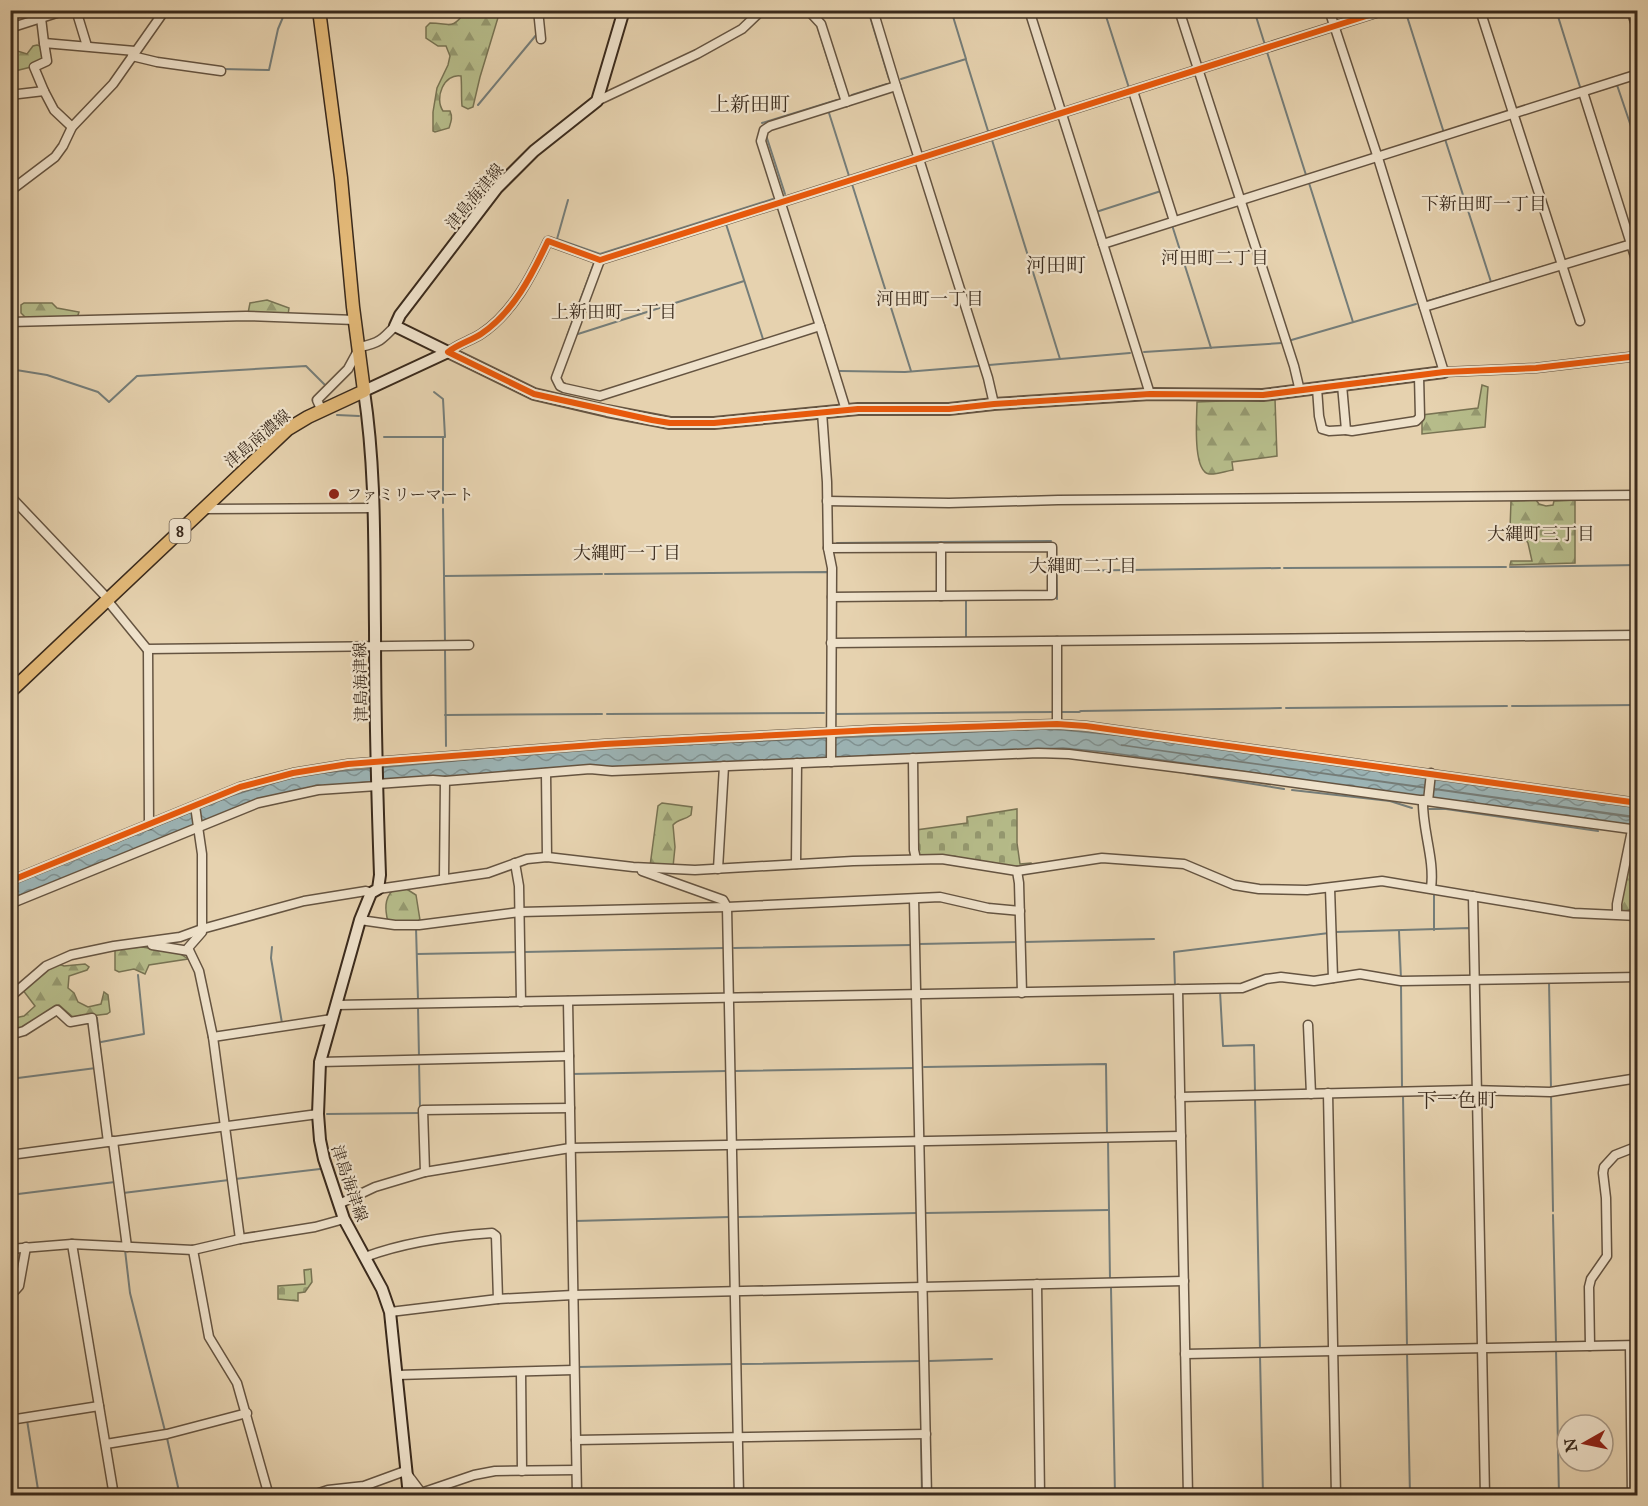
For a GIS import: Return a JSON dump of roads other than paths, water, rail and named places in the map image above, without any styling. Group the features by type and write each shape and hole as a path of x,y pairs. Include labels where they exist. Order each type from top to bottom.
{"main road":[{"path":"319,10 338,155 364,391 448,352"},
{"path":"597,101 624,10"},
{"name":"津島海津線","path":"395,326 426,279 497,188 534,151 597,101"},
{"path":"395,326 534,394 670,423 714,423 846,410 949,409 1150,394 1232,396 1300,391 1444,372"},
{"name":"津島海津線","path":"364,391 371,440 374,508 376,765 380,874 375,891 360,920 320,1062 318,1114 324,1159 344,1219 382,1289 390,1312 409,1496"},
{"name":"津島南濃線","path":"10,692 288,429 364,391"}],"street":[{"path":"10,28 66,10"},
{"path":"76,10 87,46"},
{"path":"10,190 55,157 72,127 113,84 165,10"},
{"path":"538,10 541,39"},
{"path":"597,101 702,51 742,29 762,10"},
{"path":"808,10 821,24 846,102"},
{"path":"873,10 988,378 994,404"},
{"path":"1029,10 1150,394"},
{"path":"1179,10 1294,366 1300,391"},
{"path":"1329,10 1378,158 1444,372 1536,368 1638,356"},
{"path":"448,352 480,334 510,307 531,277 548,241 600,260 1385,10"},
{"path":"1480,10 1580,321"},
{"path":"1631,10 1638,31"},
{"path":"41,18 46,61 34,67 54,110 72,127"},
{"path":"44,44 87,46 133,53 157,62 221,71"},
{"path":"1103,244 1638,74"},
{"path":"846,410 761,141 764,130 770,126 896,86"},
{"path":"10,95 44,91"},
{"path":"1133,91 1174,221"},
{"path":"1583,92 1634,243 1638,266"},
{"path":"1424,307 1634,243"},
{"path":"600,260 556,378 560,386 564,388 600,396 820,326"},
{"path":"10,322 246,316 356,320"},
{"path":"322,411 317,400 348,369 360,347 376,344 384,339 395,326"},
{"path":"1317,388 1322,429 1352,431 1416,421 1420,417 1419,376"},
{"path":"1342,385 1346,430"},
{"path":"822,412 828,501 828,548 832,568 831,762"},
{"path":"828,501 949,503 1638,495"},
{"path":"12,498 108,600 148,649 149,825"},
{"path":"203,509 374,508"},
{"path":"941,547 941,596"},
{"path":"828,548 1052,547 1052,595 832,597"},
{"path":"831,643 1638,635"},
{"path":"1057,641 1057,724"},
{"path":"148,649 469,645"},
{"path":"10,880 240,787 293,772 348,764 376,765 605,744 830,732 1057,724 1111,729 1638,803"},
{"path":"10,904 258,803 288,795 339,787 590,769 612,771 1038,753 1069,754 1426,800 1635,830 1617,904 1617,914"},
{"path":"913,758 916,859"},
{"path":"796,864 797,763"},
{"path":"718,869 724,766"},
{"path":"546,773 547,857"},
{"path":"1431,775 1422,813 1433,874 1431,888"},
{"path":"444,879 445,781"},
{"path":"195,807 202,854 202,932 188,948 199,972 213,1037 240,1239"},
{"path":"10,997 35,974 55,961 71,955 114,946 180,937 304,901 488,873 527,859 547,857 633,867 718,869 942,859 1017,871 1089,858 1123,858 1184,864 1234,885 1274,890 1330,888 1382,881 1574,913 1638,916"},
{"path":"515,863 519,886 521,1002"},
{"path":"633,867 723,900 727,907 739,1496"},
{"path":"1017,871 1022,993"},
{"path":"1330,888 1333,978"},
{"path":"1473,896 1485,1496"},
{"path":"360,920 395,925 419,925 520,912 727,907 940,897 988,908 1020,911"},
{"path":"914,899 927,1496"},
{"path":"146,943 189,951"},
{"path":"336,1005 1242,988 1266,979 1281,977 1314,981 1367,974 1401,981 1638,976"},
{"path":"1178,989 1188,1496"},
{"path":"568,1001 577,1496"},
{"path":"10,1035 24,1031 57,1010 70,1022 92,1018 127,1247"},
{"path":"213,1037 332,1019"},
{"path":"1308,1025 1311,1094"},
{"path":"320,1062 569,1056"},
{"path":"1180,1096 1550,1092 1638,1078"},
{"path":"1328,1093 1336,1496"},
{"path":"424,1172 423,1110 570,1108"},
{"path":"10,1155 318,1114"},
{"path":"339,1204 383,1184 424,1172 570,1148 1181,1136"},
{"path":"1590,1346 1589,1287 1591,1279 1607,1256 1604,1167 1615,1155 1638,1146"},
{"path":"10,1249 72,1244 193,1250 240,1239 315,1227 344,1219"},
{"path":"365,1257 386,1250 456,1236 492,1233 496,1236 498,1299"},
{"path":"72,1244 114,1496"},
{"path":"10,1296 19,1286 26,1247"},
{"path":"193,1250 209,1337 234,1376 247,1413 269,1496"},
{"path":"390,1312 498,1299 573,1295 1184,1281"},
{"path":"1036,1284 1040,1496"},
{"path":"1185,1354 1634,1345 1632,1496"},
{"path":"10,1370 12,1370 11,1420 99,1406"},
{"path":"397,1375 574,1370"},
{"path":"521,1372 522,1471"},
{"path":"106,1444 167,1434 247,1413"},
{"path":"576,1440 926,1434"},
{"path":"310,1496 364,1486 405,1471 422,1494 474,1475 495,1471 576,1470"}],"water":[{"path":"1041,729 1144,738 1637,807 1637,817 1121,745 1637,818 1637,827 1063,748 602,767 593,765 379,781 285,793 11,901 11,895 19,891 11,894 11,885 231,796 289,778 320,773 601,748"}],"waterway":[{"path":"18,17 21,10"},
{"path":"222,69 269,70 278,29 286,10"},
{"path":"802,10 813,21"},
{"path":"868,10 889,79"},
{"path":"901,79 966,59 951,10"},
{"path":"1104,10 1129,88"},
{"path":"1254,10 1265,45"},
{"path":"1405,10 1444,133"},
{"path":"1556,10 1581,90"},
{"path":"817,25 839,95"},
{"path":"478,105 537,34"},
{"path":"1267,52 1306,175"},
{"path":"966,60 988,131"},
{"path":"852,95 887,84"},
{"path":"1588,94 1617,85 1638,147"},
{"path":"762,123 837,100"},
{"path":"829,113 849,176"},
{"path":"766,135 785,194"},
{"path":"1445,139 1491,282"},
{"path":"992,140 1060,359"},
{"path":"1309,183 1353,322"},
{"path":"852,184 911,371"},
{"path":"1096,212 1161,191"},
{"path":"568,200 557,239 600,254 773,199"},
{"path":"726,224 763,339"},
{"path":"1172,225 1211,348"},
{"path":"567,336 594,263"},
{"path":"1428,301 1545,266"},
{"path":"578,334 744,281"},
{"path":"1288,341 1416,304"},
{"path":"1144,352 1282,343"},
{"path":"989,365 1130,353"},
{"path":"10,369 47,375 98,392 109,402 137,376 306,366 325,385"},
{"path":"840,371 905,372 979,366"},
{"path":"434,392 443,399 445,437 443,437"},
{"path":"337,415 359,416"},
{"path":"384,437 443,437 443,503"},
{"path":"443,509 444,576 602,574"},
{"path":"837,543 1051,541"},
{"path":"1056,545 1057,599"},
{"path":"1510,567 1638,565"},
{"path":"1284,568 1506,567"},
{"path":"1057,571 1280,568"},
{"path":"605,574 828,572 828,574"},
{"path":"444,577 445,643"},
{"path":"836,601 1049,599"},
{"path":"966,600 966,639"},
{"path":"445,649 446,746"},
{"path":"1512,706 1638,705"},
{"path":"1286,708 1507,706"},
{"path":"1060,712 1281,708"},
{"path":"834,714 1054,712"},
{"path":"607,714 824,713"},
{"path":"445,715 602,714"},
{"path":"1185,773 1284,789"},
{"path":"1292,790 1390,801 1412,808"},
{"path":"1429,809 1446,809 1598,831"},
{"path":"1434,894 1434,930"},
{"path":"416,927 418,1000"},
{"path":"1335,932 1470,928 1470,931"},
{"path":"1399,931 1401,979"},
{"path":"1175,987 1174,952 1329,933"},
{"path":"1024,942 1154,939"},
{"path":"919,944 1018,942"},
{"path":"734,948 912,945"},
{"path":"272,947 271,958 282,1023"},
{"path":"524,952 725,948"},
{"path":"417,954 519,952"},
{"path":"101,1042 144,1034 138,975"},
{"path":"1549,981 1551,1089"},
{"path":"1401,984 1402,1087"},
{"path":"1220,991 1223,1046 1254,1045 1255,1092"},
{"path":"418,1007 419,1057"},
{"path":"97,1018 102,1066"},
{"path":"419,1062 420,1108"},
{"path":"924,1067 1106,1064 1107,1134"},
{"path":"10,1079 96,1068"},
{"path":"735,1071 914,1068"},
{"path":"571,1074 727,1071"},
{"path":"1551,1094 1553,1211"},
{"path":"1403,1095 1407,1346"},
{"path":"1255,1098 1260,1349"},
{"path":"327,1114 420,1113"},
{"path":"1108,1140 1110,1279"},
{"path":"235,1179 320,1169"},
{"path":"123,1193 229,1180"},
{"path":"10,1195 115,1182"},
{"path":"926,1213 1109,1210"},
{"path":"739,1217 917,1213"},
{"path":"1553,1215 1556,1342"},
{"path":"575,1221 730,1217"},
{"path":"125,1250 130,1293 165,1431"},
{"path":"1111,1288 1115,1496"},
{"path":"920,1349 921,1430"},
{"path":"1556,1349 1559,1496"},
{"path":"1407,1352 1410,1496"},
{"path":"1260,1355 1263,1496"},
{"path":"929,1361 992,1359"},
{"path":"742,1364 920,1361"},
{"path":"577,1367 733,1364"},
{"path":"27,1420 39,1496"},
{"path":"921,1436 922,1496"},
{"path":"167,1438 180,1496"}],"place":[{"name":"ファミリーマート","path":"334,494"}],"district":[{"name":"上新田町","path":"750,104"},
{"name":"下新田町一丁目","path":"1484,204"},
{"name":"河田町二丁目","path":"1215,258"},
{"name":"河田町","path":"1056,265"},
{"name":"河田町一丁目","path":"930,299"},
{"name":"上新田町一丁目","path":"614,312"},
{"name":"大縄町三丁目","path":"1541,534"},
{"name":"大縄町一丁目","path":"627,553"},
{"name":"大縄町二丁目","path":"1083,566"},
{"name":"下一色町","path":"1457,1100"}]}
